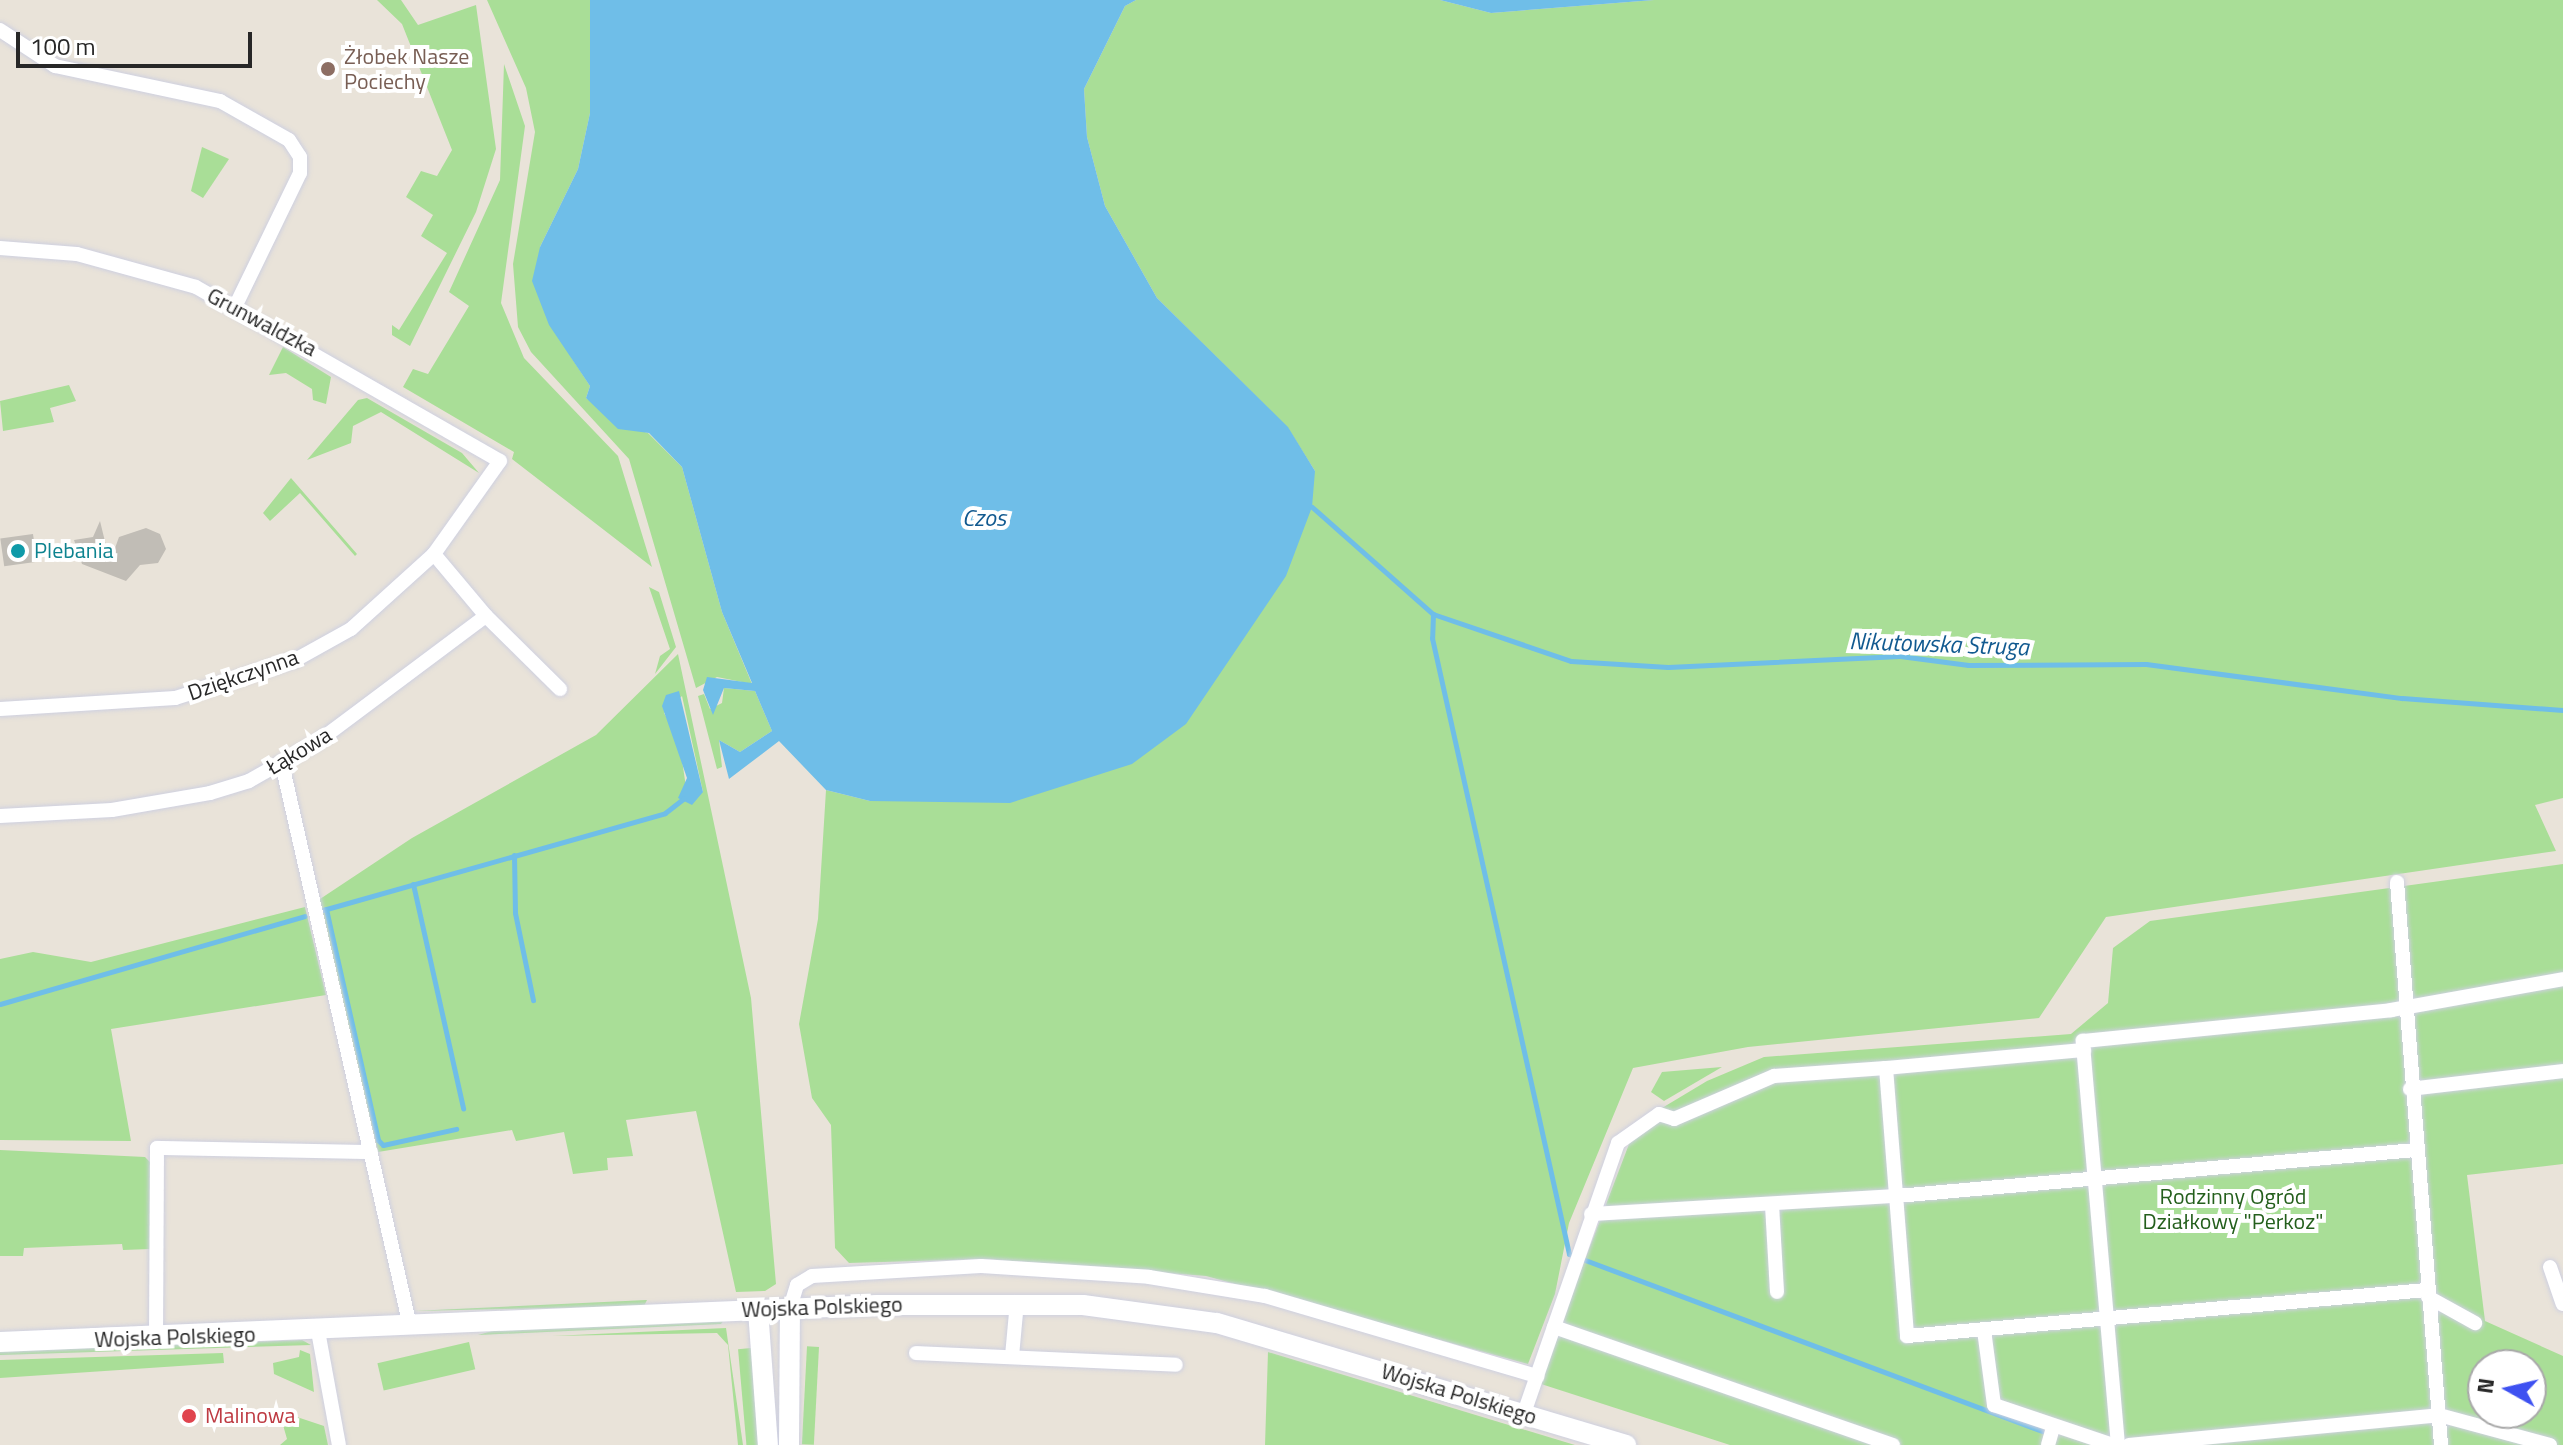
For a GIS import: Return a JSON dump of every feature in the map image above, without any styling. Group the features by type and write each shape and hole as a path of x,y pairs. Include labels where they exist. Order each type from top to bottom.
{"street":[{"path":"0,30 55,66 220,101 289,140 300,173 236,305"},
{"name":"Grunwaldzka","path":"0,248 122,265 236,305 500,461"},
{"name":"Dziękczynna","path":"0,709 175,698 259,674 351,629 434,554 500,461"},
{"path":"434,554 486,616 560,689"},
{"name":"Łąkowa","path":"0,816 112,810 210,793 282,764 486,616"},
{"path":"282,764 410,1326"},
{"path":"2397,882 2403,1008 2441,1445"},
{"path":"1984,1330 1994,1405 2115,1445 2083,1041 2403,1008 2563,979"},
{"path":"1524,1413 1618,1143 1659,1114 1674,1119 1774,1076 2084,1050"},
{"path":"1886,1068 1907,1336 2428,1293 2475,1323"},
{"path":"2410,1089 2563,1071"},
{"path":"156,1339 157,1148 371,1152"},
{"path":"1591,1214 1897,1196 2415,1150"},
{"path":"1772,1205 1777,1292"},
{"path":"2550,1267 2563,1304"},
{"path":"789,1445 790,1308 797,1285 812,1276 902,1269 1055,1269 1211,1283 1537,1376"},
{"path":"1012,1356 1017,1302"},
{"name":"Wojska Polskiego","path":"0,1342 156,1339 790,1308 1017,1302 1131,1309 1217,1323 1626,1445"},
{"path":"758,1310 768,1445"},
{"path":"1554,1327 1893,1445"},
{"path":"318,1331 339,1445"},
{"path":"916,1353 1176,1365"},
{"path":"2129,1445 2439,1415 2550,1445"},
{"path":"2048,1445 2053,1427"}],"green space":[{"path":"377,0 401,0 418,25 476,5 496,149 476,212 410,346 392,335 392,325 399,330 447,253 421,236 433,215 406,197 421,171 437,176 452,150 402,24"},
{"path":"487,0 590,0 590,113 578,169 540,247 571,357 590,386 586,398 625,426 648,433 682,467 722,612 752,684 717,677 696,688 629,459 531,352 518,327 513,264 535,132 526,88"},
{"path":"1136,0 1440,0 1491,13 1654,0 2563,0 2563,798 2535,805 2556,851 2106,917 2039,1018 1748,1047 1633,1068 1569,1223 1555,1294 1528,1364 1206,1276 987,1259 849,1263 835,1248 831,1125 812,1098 799,1024 818,919 826,790 870,801 1315,471 1288,428 1157,298 1105,206 1087,137 1084,89 1125,6"},
{"path":"504,64 525,126 501,303 524,358 618,456 652,567 512,459 514,452 403,387 413,369 428,374 469,306 449,292 500,180"},
{"path":"202,147 229,159 203,198 191,191"},
{"path":"283,347 331,377 326,404 313,400 312,389 286,373 269,375"},
{"path":"69,385 76,401 50,408 54,422 3,431 0,401"},
{"path":"367,398 462,453 479,473 381,412 353,426 351,443 307,460 358,400"},
{"path":"291,478 357,554 355,556 300,493 270,521 263,513"},
{"path":"649,587 659,592 676,647 655,674 660,656 670,649"},
{"path":"678,654 751,998 776,1284 765,1291 736,1292 696,1111 626,1120 633,1156 607,1158 608,1170 573,1174 564,1132 516,1141 512,1130 378,1152 317,901 412,838 596,735","holes":["682,696 703,792 686,787 679,740 664,713"]},
{"path":"724,688 755,691 772,731 740,752 719,740 722,767 717,769 698,696 704,694 710,709 722,703"},
{"name":"Rodzinny Ogród Działkowy \"Perkoz\"","path":"2563,864 2563,1164 2467,1175 2485,1321 2563,1356 2563,1445 1730,1445 1538,1383 1637,1123 1707,1081 1764,1057 2071,1034 2108,1003 2113,948 2150,921"},
{"path":"305,907 326,995 111,1029 131,1141 0,1140 0,959 33,952 91,962"},
{"path":"1722,1067 1664,1101 1651,1092 1662,1072"},
{"path":"0,1150 145,1157 152,1164 150,1249 123,1250 122,1244 24,1248 23,1256 0,1256"},
{"path":"647,1300 644,1306 413,1311"},
{"path":"724,1320 721,1324 478,1335 492,1331"},
{"path":"726,1328 743,1445 738,1445 728,1345 717,1333 552,1336"},
{"path":"302,1340 311,1345 0,1355 0,1351"},
{"path":"469,1342 475,1369 384,1390 377,1363"},
{"path":"807,1346 819,1347 814,1445 802,1444"},
{"path":"751,1348 759,1445 746,1445 738,1349"},
{"path":"300,1350 310,1354 314,1392 274,1374 273,1363 299,1357"},
{"path":"1268,1352 1575,1445 1265,1445"},
{"path":"223,1353 224,1363 0,1378 0,1360"},
{"path":"279,1411 324,1426 328,1445 280,1445 287,1439"}],"water":[{"name":"Czos","path":"590,0 1136,0 1125,6 1084,89 1087,137 1105,206 1157,298 1288,427 1315,471 1312,507 1286,576 1186,724 1132,764 1010,803 870,801 826,790 779,741 729,779 719,740 740,752 772,731 755,691 724,688 713,715 703,690 707,677 752,683 722,612 682,467 649,433 618,429 586,398 590,386 549,325 532,281 540,247 578,169 590,113"},
{"path":"1440,0 1654,0 1491,13"},
{"path":"679,691 703,792 692,805 678,798 687,778 662,706 666,695"}],"building":[{"path":"100,521 110,562 119,537 146,528 160,534 166,549 158,563 140,565 126,581 82,564 74,540 93,537"},
{"name":"Plebania","path":"33,534 37,562 4,566 0,539"}],"waterway":[{"name":"Nikutowska Struga","path":"1312,507 1433,614 1571,661 1668,667 1900,656 1968,665 2146,664 2402,698 2563,710"},
{"path":"1433,614 1432,638 1569,1254 2042,1431"},
{"path":"323,910 665,813 684,798"},
{"path":"514,855 515,913 533,1000"},
{"path":"413,884 463,1108"},
{"path":"326,909 378,1140 383,1145 456,1129"},
{"path":"0,1004 305,916"}],"place":[{"name":"Żłobek Nasze Pociechy","path":"328,69"},
{"name":"Plebania","path":"18,551"},
{"name":"Malinowa","path":"189,1416"}]}
